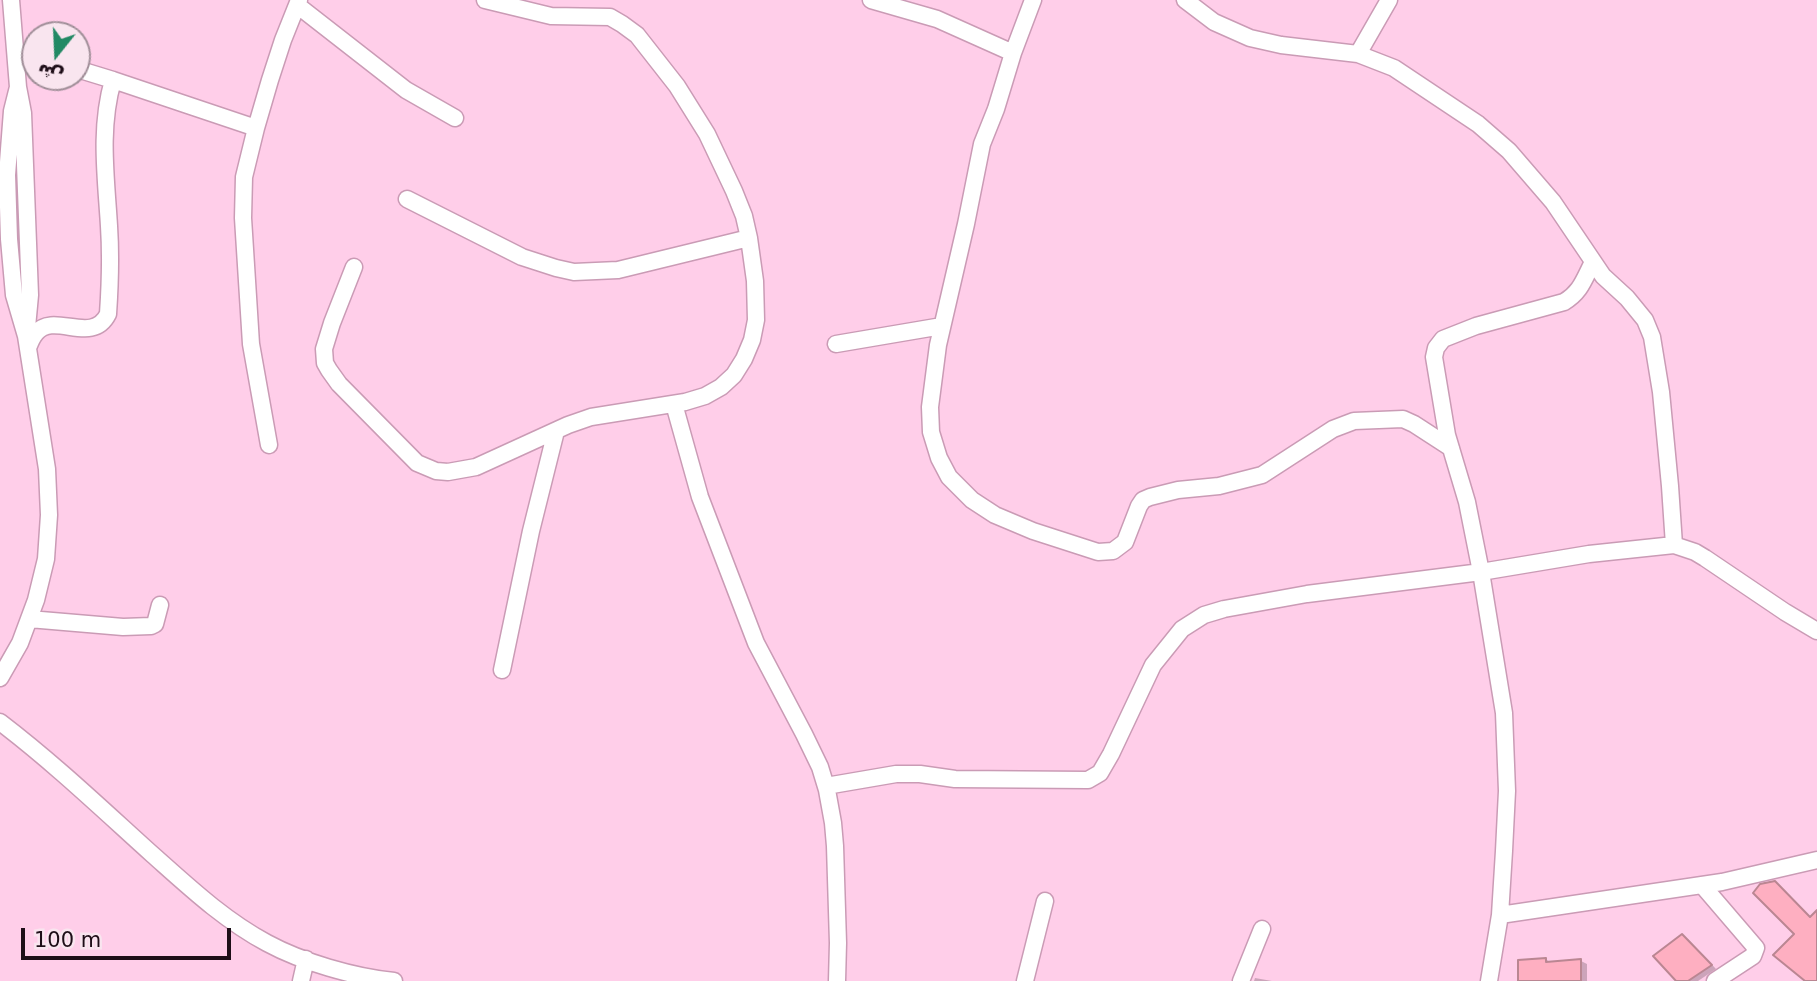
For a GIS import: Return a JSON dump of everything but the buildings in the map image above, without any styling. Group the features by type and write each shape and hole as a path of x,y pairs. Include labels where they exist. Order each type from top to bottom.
{"street":[{"path":"11,0 17,83 23,113 30,295 27,342"},
{"path":"355,267 324,349 326,363 339,384 417,463 436,471 448,472 476,467 568,425 592,417 674,404 705,396 734,375 744,359 756,320 750,238 734,191 707,134 677,86 637,35 610,17 551,16 485,0"},
{"path":"610,17 615,0"},
{"path":"871,0 890,2 937,19 1013,53"},
{"path":"1033,0 982,144 938,345 930,407 931,432 939,458 949,477 972,500 995,515 1033,531 1098,552 1114,551 1125,542 1143,500 1178,490 1219,486 1262,475 1333,429 1354,421 1403,419 1451,448"},
{"path":"1185,0 1214,22 1250,38 1281,45 1358,54 1394,68 1478,124 1509,151 1553,202 1603,276 1645,320 1652,337 1661,392 1674,545"},
{"path":"1358,54 1389,0"},
{"path":"270,445 251,345 243,218 244,177 256,128 298,3 406,90 455,118"},
{"path":"16,59 21,60"},
{"path":"91,73 256,128"},
{"path":"0,78 17,83"},
{"path":"27,342 40,329 50,326 97,327 105,321 108,314 109,230 104,126 113,80"},
{"path":"0,678 20,643 36,600 47,559 49,515 47,469 27,342 6,261 4,165 17,83"},
{"path":"407,199 522,257 574,272 618,270 750,238"},
{"path":"4,205 26,206"},
{"path":"1489,981 1500,915 1507,791 1504,713 1481,572 1467,502 1447,435 1434,357 1436,348 1443,339 1476,326 1564,302 1580,289 1593,262"},
{"path":"836,344 943,326"},
{"path":"674,404 700,497 751,631 820,767 826,786 835,846 838,943 836,981"},
{"path":"502,670 531,531 556,431"},
{"path":"826,786 896,774 955,779 1088,780 1100,773 1153,665 1182,629 1204,615 1224,609 1307,594 1481,572 1590,554 1674,545 1705,558 1817,631"},
{"path":"29,619 151,626 155,624 160,605"},
{"path":"0,722 74,781 199,896 234,923 269,944 306,959 354,974 394,981"},
{"path":"1500,915 1703,885 1817,860"},
{"path":"1703,885 1756,948 1753,956 1715,981"},
{"path":"1024,981 1045,901"},
{"path":"1241,981 1262,929"},
{"path":"301,981 306,959"}]}
